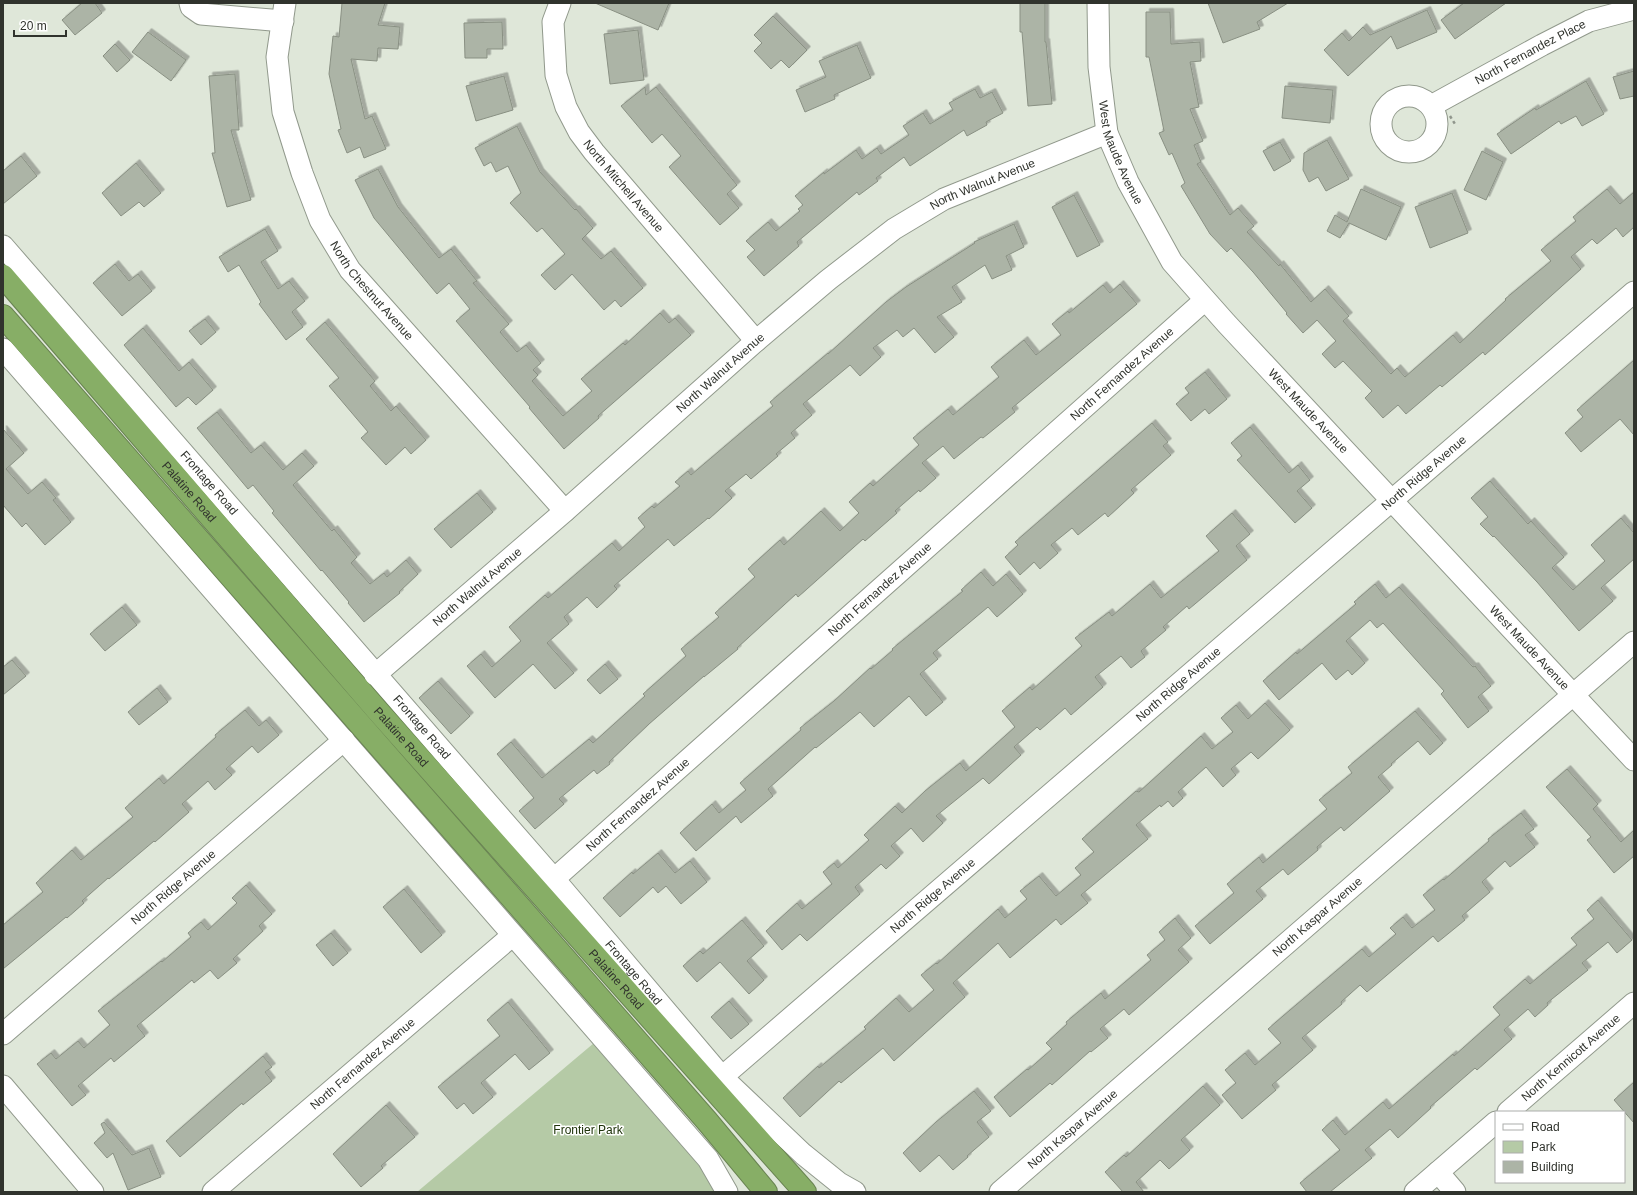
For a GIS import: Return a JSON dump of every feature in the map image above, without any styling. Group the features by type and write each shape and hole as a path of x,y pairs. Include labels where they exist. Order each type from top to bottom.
{"highway":[{"name":"Palatine Road","path":"3,276 377,710 805,1192"},
{"name":"Palatine Road","path":"3,316 697,1109 766,1192"}],"street":[{"name":"North Chestnut Avenue","path":"190,3 191,6 201,14 284,12 277,57 283,112 302,173 320,220 350,270 565,511"},
{"name":"North Mitchell Avenue","path":"560,3 553,22 556,75 566,107 580,132 594,152 756,341"},
{"name":"West Maude Avenue","path":"1098,3 1099,67 1107,133 1128,182 1172,262 1205,300 1634,760"},
{"name":"North Fernandez Place","path":"1431,106 1589,21 1634,9"},
{"name":"North Walnut Avenue","path":"375,675 565,511 756,341 828,280 894,229 944,199 1107,133"},
{"name":"Frontage Road","path":"3,246 554,879 722,1077 803,1154 839,1182 855,1192"},
{"name":"North Ridge Avenue","path":"722,1077 1634,292"},
{"name":"North Fernandez Avenue","path":"554,879 1205,300"},
{"path":"3,348 708,1159 727,1192"},
{"name":"North Kaspar Avenue","path":"1000,1192 1634,642"},
{"name":"North Ridge Avenue","path":"3,1034 344,740"},
{"name":"North Fernandez Avenue","path":"214,1192 513,935"},
{"name":"North Kennicott Avenue","path":"1509,1111 1634,1003"},
{"path":"3,1086 93,1192"},
{"path":"1415,1192 1495,1123"},
{"path":"1438,1172 1455,1192"}],"green space":[{"name":"Frontier Park","path":"594,1043 699,1161 717,1192 417,1192"}],"building":[{"path":"82,3 95,3 102,13 75,35 62,20"},
{"path":"342,3 385,3 378,25 400,27 398,49 378,48 377,61 351,59 365,119 372,116 386,149 364,158 360,147 347,153 338,130 341,129 329,74 333,36 339,37"},
{"path":"595,3 669,3 658,30"},
{"path":"1020,3 1045,3 1045,42 1052,104 1028,106 1022,32 1020,32"},
{"path":"1208,3 1288,3 1257,22 1260,29 1223,43"},
{"path":"1464,3 1506,3 1455,39 1441,20"},
{"path":"1427,10 1437,32 1397,49 1391,36 1348,76 1324,50 1342,33 1349,41 1363,27 1370,35"},
{"path":"1146,12 1170,12 1171,44 1200,42 1201,61 1190,62 1199,107 1190,109 1203,141 1194,145 1201,162 1197,164 1230,215 1238,208 1254,226 1247,232 1279,266 1280,264 1311,302 1325,289 1349,316 1343,321 1391,374 1397,368 1405,377 1453,335 1460,343 1506,300 1505,299 1551,261 1541,250 1576,221 1573,217 1607,189 1620,204 1634,192 1634,227 1623,237 1616,228 1597,244 1592,239 1571,257 1581,269 1485,355 1483,352 1442,387 1440,385 1406,414 1398,405 1383,418 1365,398 1372,391 1343,361 1335,368 1322,354 1336,341 1317,320 1303,333 1253,272 1231,248 1227,252 1210,234 1181,186 1185,183 1172,153 1169,155 1159,133 1164,131 1149,57 1146,57"},
{"path":"773,16 807,50 789,68 781,60 771,69 754,51 762,43 754,35"},
{"path":"502,22 503,49 487,49 487,58 465,58 464,23"},
{"path":"638,30 644,80 610,84 604,34"},
{"path":"148,32 186,60 171,81 132,52"},
{"path":"115,44 130,60 117,72 103,56"},
{"path":"857,45 871,78 834,95 835,99 805,112 796,90 826,77 819,61"},
{"path":"1634,71 1634,96 1620,99 1613,77"},
{"path":"235,74 239,130 231,130 251,200 227,207 212,153 215,153 209,76"},
{"path":"504,76 513,110 476,121 466,86"},
{"path":"1586,81 1604,114 1582,126 1576,116 1561,124 1559,121 1511,154 1497,134 1535,108 1536,110"},
{"path":"1285,86 1333,90 1330,123 1282,118"},
{"path":"645,87 646,95 656,87 737,185 727,194 739,208 720,225 669,167 681,156 662,134 652,143 621,106"},
{"path":"975,89 980,98 992,92 1003,113 986,122 987,125 967,136 964,130 910,166 904,157 876,178 878,181 859,195 857,192 797,242 799,246 764,276 747,257 755,250 746,241 768,222 776,231 800,211 798,209 803,205 795,196 824,172 824,174 856,150 862,159 877,148 881,154 909,135 903,126 923,113 930,124 953,110 949,103"},
{"path":"517,126 540,172 593,228 582,239 601,259 611,251 643,288 621,307 615,300 604,310 572,274 555,290 541,275 565,254 542,228 537,232 510,203 521,193 508,166 496,172 491,162 484,166 475,148"},
{"path":"1327,140 1349,179 1326,191 1318,177 1309,182 1303,170 1304,153"},
{"path":"1280,142 1291,161 1274,171 1263,151"},
{"path":"1482,151 1503,162 1486,200 1464,190"},
{"path":"21,156 37,176 3,204 3,171"},
{"path":"136,163 161,193 144,207 139,202 121,216 102,193"},
{"path":"378,169 398,207 439,258 451,249 477,281 473,283 509,324 500,332 517,352 526,345 541,363 533,370 538,375 532,381 563,416 592,391 581,379 623,343 625,345 660,313 669,323 675,318 691,335 598,416 599,418 564,449 456,321 470,309 449,283 437,294 374,218 355,180"},
{"path":"1361,189 1401,207 1386,240 1349,223 1340,238 1327,231 1335,215 1347,222"},
{"path":"1452,193 1468,233 1430,248 1415,207"},
{"path":"1074,195 1100,245 1077,257 1052,207"},
{"path":"1014,224 1024,247 1006,256 1012,270 992,279 985,265 952,287 962,302 937,317 954,337 935,353 914,328 903,337 897,330 873,348 881,357 860,376 850,365 803,404 812,415 791,433 795,438 776,454 778,456 751,479 746,474 725,491 732,498 709,519 708,518 674,546 668,539 614,586 617,589 597,608 587,597 564,617 569,624 547,643 574,673 555,689 533,664 495,698 467,666 481,654 492,667 521,641 509,627 545,595 548,598 612,543 619,551 645,527 638,518 652,506 654,508 680,486 675,482 688,471 691,475 773,406 770,402 828,354 886,302 906,287 975,243 974,242"},
{"path":"265,229 278,251 261,262 278,289 289,281 305,301 292,312 303,327 286,340 259,304 261,302 239,265 228,272 219,257"},
{"path":"115,264 129,281 138,274 152,291 122,316 93,283"},
{"path":"1120,284 1137,304 1012,408 1015,412 983,438 981,437 954,459 943,446 922,463 936,478 920,492 919,490 895,511 897,513 865,541 863,539 798,597 796,594 737,648 738,649 704,676 649,724 609,762 610,764 597,774 594,770 559,799 564,804 535,829 519,811 534,798 497,754 511,742 542,778 589,739 593,743 645,696 643,694 686,656 681,649 719,617 715,613 755,577 748,569 780,540 784,545 821,511 840,531 859,513 849,502 870,483 873,486 919,445 913,438 948,409 953,415 999,377 991,367 1024,340 1036,355 1061,335 1052,324 1068,311 1069,313 1103,285 1110,293"},
{"path":"205,319 216,332 201,345 189,331"},
{"path":"325,322 375,381 370,386 391,411 396,406 426,440 411,454 405,447 386,465 361,438 368,432 329,386 339,378 306,339"},
{"path":"143,328 179,371 189,362 213,390 196,405 188,397 176,407 124,345"},
{"path":"1634,360 1634,435 1620,419 1581,452 1565,433 1583,417 1577,410"},
{"path":"1205,372 1227,399 1209,414 1205,409 1191,421 1176,404 1189,393 1185,388"},
{"path":"217,412 251,453 261,445 283,470 302,453 314,466 293,485 332,531 334,529 357,557 351,563 370,584 384,573 387,577 406,560 418,574 399,592 400,593 364,622 322,570 321,571 272,513 274,511 253,485 248,489 197,428"},
{"path":"1152,423 1168,442 1163,446 1171,455 1131,490 1134,493 1108,517 1105,513 1078,535 1072,528 1051,545 1058,553 1040,569 1034,562 1020,575 1005,557 1018,545 1015,542"},
{"path":"1250,427 1289,473 1298,465 1310,480 1297,491 1312,508 1295,523 1237,460 1242,456 1231,443"},
{"path":"3,429 24,453 6,469 28,494 42,482 56,498 53,500 71,522 45,545 26,523 22,527 3,505"},
{"path":"1490,481 1528,524 1531,521 1564,557 1552,568 1573,590 1605,561 1591,545 1621,518 1634,533 1634,559 1601,588 1613,601 1579,631 1537,582 1494,536 1493,537 1480,524 1488,517 1471,498"},
{"path":"477,493 493,512 451,548 434,529"},
{"path":"1232,513 1250,534 1236,546 1247,560 1189,609 1187,606 1163,627 1166,630 1141,651 1145,657 1131,668 1121,656 1095,677 1103,687 1071,715 1065,708 1040,730 1037,727 1014,747 1021,755 989,784 983,778 936,816 943,823 923,842 911,828 891,846 900,856 886,869 881,864 855,887 860,894 807,941 800,934 782,950 766,931 797,903 802,909 832,884 823,872 834,863 838,868 869,840 864,835 895,806 902,813 925,791 960,763 966,771 1015,727 1002,711 1030,687 1032,690 1082,646 1075,638 1109,612 1112,616 1150,584 1161,598 1219,551 1206,536"},
{"path":"981,572 993,586 1006,574 1023,594 997,617 988,607 933,653 938,659 920,674 943,702 926,716 909,696 874,727 860,712 816,748 815,747 768,789 773,796 741,823 736,816 696,851 680,833 712,804 719,813 746,790 740,783 801,730 800,728 834,701 870,668 871,669 893,650 892,649 963,591 961,590"},
{"path":"1375,584 1386,598 1399,587 1473,667 1475,666 1491,686 1478,697 1489,711 1468,728 1441,694 1444,691 1383,623 1377,628 1370,620 1346,641 1365,663 1352,675 1348,670 1336,680 1322,663 1279,700 1263,681 1296,652 1297,654 1356,604 1354,602"},
{"path":"122,607 137,625 105,651 90,634"},
{"path":"12,660 26,676 3,695 3,667"},
{"path":"605,664 618,679 600,694 587,680"},
{"path":"438,681 470,716 451,734 419,698"},
{"path":"157,688 168,702 139,725 128,712"},
{"path":"1265,703 1290,730 1258,759 1251,752 1231,769 1236,775 1223,787 1206,767 1178,792 1183,798 1173,807 1168,801 1161,807 1160,805 1136,825 1148,839 1081,895 1088,903 1061,925 1056,919 1010,958 998,943 953,983 965,997 894,1061 883,1048 841,1083 839,1081 800,1117 783,1098 818,1066 819,1068 866,1029 864,1027 896,998 909,1012 934,990 921,975 936,963 937,964 998,909 1005,918 1027,899 1020,891 1039,876 1056,896 1081,875 1075,868 1094,852 1082,839 1136,791 1139,792 1201,736 1212,749 1233,732 1221,718 1236,705 1248,719"},
{"path":"245,710 259,726 266,720 279,735 258,753 252,746 226,769 232,775 215,790 208,781 182,804 189,812 155,842 154,841 109,879 108,878 82,901 84,903 67,918 66,917 3,969 3,925 43,892 36,883 72,850 81,860 133,817 125,808 159,778 164,784 216,737 215,735"},
{"path":"1415,711 1443,743 1430,755 1418,741 1391,764 1392,765 1378,777 1390,791 1344,831 1341,827 1317,847 1318,850 1288,875 1283,869 1256,891 1263,899 1210,944 1195,926 1234,893 1227,884 1259,857 1263,863 1327,809 1319,800 1352,773 1348,767"},
{"path":"1567,769 1598,804 1593,809 1621,842 1634,830 1634,856 1614,873 1587,840 1591,837 1546,787"},
{"path":"1521,813 1534,829 1525,835 1535,847 1510,867 1505,861 1482,882 1490,892 1462,916 1465,920 1438,942 1433,936 1367,992 1360,985 1341,1002 1342,1004 1302,1038 1313,1050 1272,1085 1276,1090 1242,1119 1222,1095 1236,1083 1225,1070 1245,1053 1255,1065 1281,1043 1268,1029 1283,1016 1362,949 1369,957 1396,934 1390,928 1403,917 1412,928 1435,910 1423,895 1443,879 1444,880 1489,841 1488,839"},
{"path":"658,853 675,873 690,861 707,882 681,904 666,886 658,893 653,887 620,917 603,898 632,872 633,874"},
{"path":"246,885 272,914 259,926 263,931 233,959 237,963 218,979 210,970 194,983 192,980 137,1026 145,1036 114,1062 111,1058 78,1086 86,1095 72,1106 37,1064 51,1053 56,1059 78,1041 84,1048 110,1025 98,1011 161,961 162,962 191,937 188,933 201,922 208,930 237,903 232,898"},
{"path":"404,889 442,935 421,953 383,907"},
{"path":"1598,900 1632,940 1617,953 1608,942 1582,963 1588,970 1547,1003 1548,1005 1535,1017 1528,1009 1504,1030 1512,1039 1477,1070 1475,1068 1430,1107 1431,1108 1398,1138 1390,1129 1365,1150 1372,1158 1330,1192 1307,1192 1300,1183 1340,1150 1322,1130 1333,1120 1345,1135 1383,1102 1389,1109 1453,1054 1454,1056 1500,1015 1493,1007 1525,979 1530,984 1577,945 1571,938 1594,919 1587,910"},
{"path":"1175,918 1191,938 1178,950 1189,962 1129,1015 1124,1009 1100,1029 1108,1038 1091,1052 1090,1051 1052,1085 1050,1083 1010,1117 994,1097 1052,1049 1046,1043 1067,1024 1066,1022 1101,993 1105,999 1151,960 1147,955 1165,940 1159,932"},
{"path":"742,920 764,946 747,961 764,980 749,994 720,962 697,982 683,966 700,951 703,954"},
{"path":"331,933 348,953 333,966 316,945"},
{"path":"729,1001 749,1024 731,1039 711,1017"},
{"path":"508,1002 550,1053 529,1070 515,1054 481,1083 493,1097 473,1114 464,1103 457,1109 438,1087 500,1036 487,1020"},
{"path":"263,1056 272,1067 265,1072 272,1081 243,1105 242,1103 180,1157 166,1141"},
{"path":"1634,1082 1634,1123 1625,1111 1614,1100"},
{"path":"1203,1086 1220,1105 1181,1140 1190,1150 1169,1169 1160,1160 1136,1182 1144,1192 1123,1192 1105,1172 1124,1155 1126,1157"},
{"path":"974,1091 991,1111 977,1122 989,1137 953,1170 939,1155 920,1172 903,1153 936,1122"},
{"path":"386,1105 415,1137 381,1166 383,1168 361,1187 333,1154"},
{"path":"104,1122 132,1155 149,1148 161,1177 128,1190 113,1153 107,1158 94,1143 105,1133 101,1124"}]}
